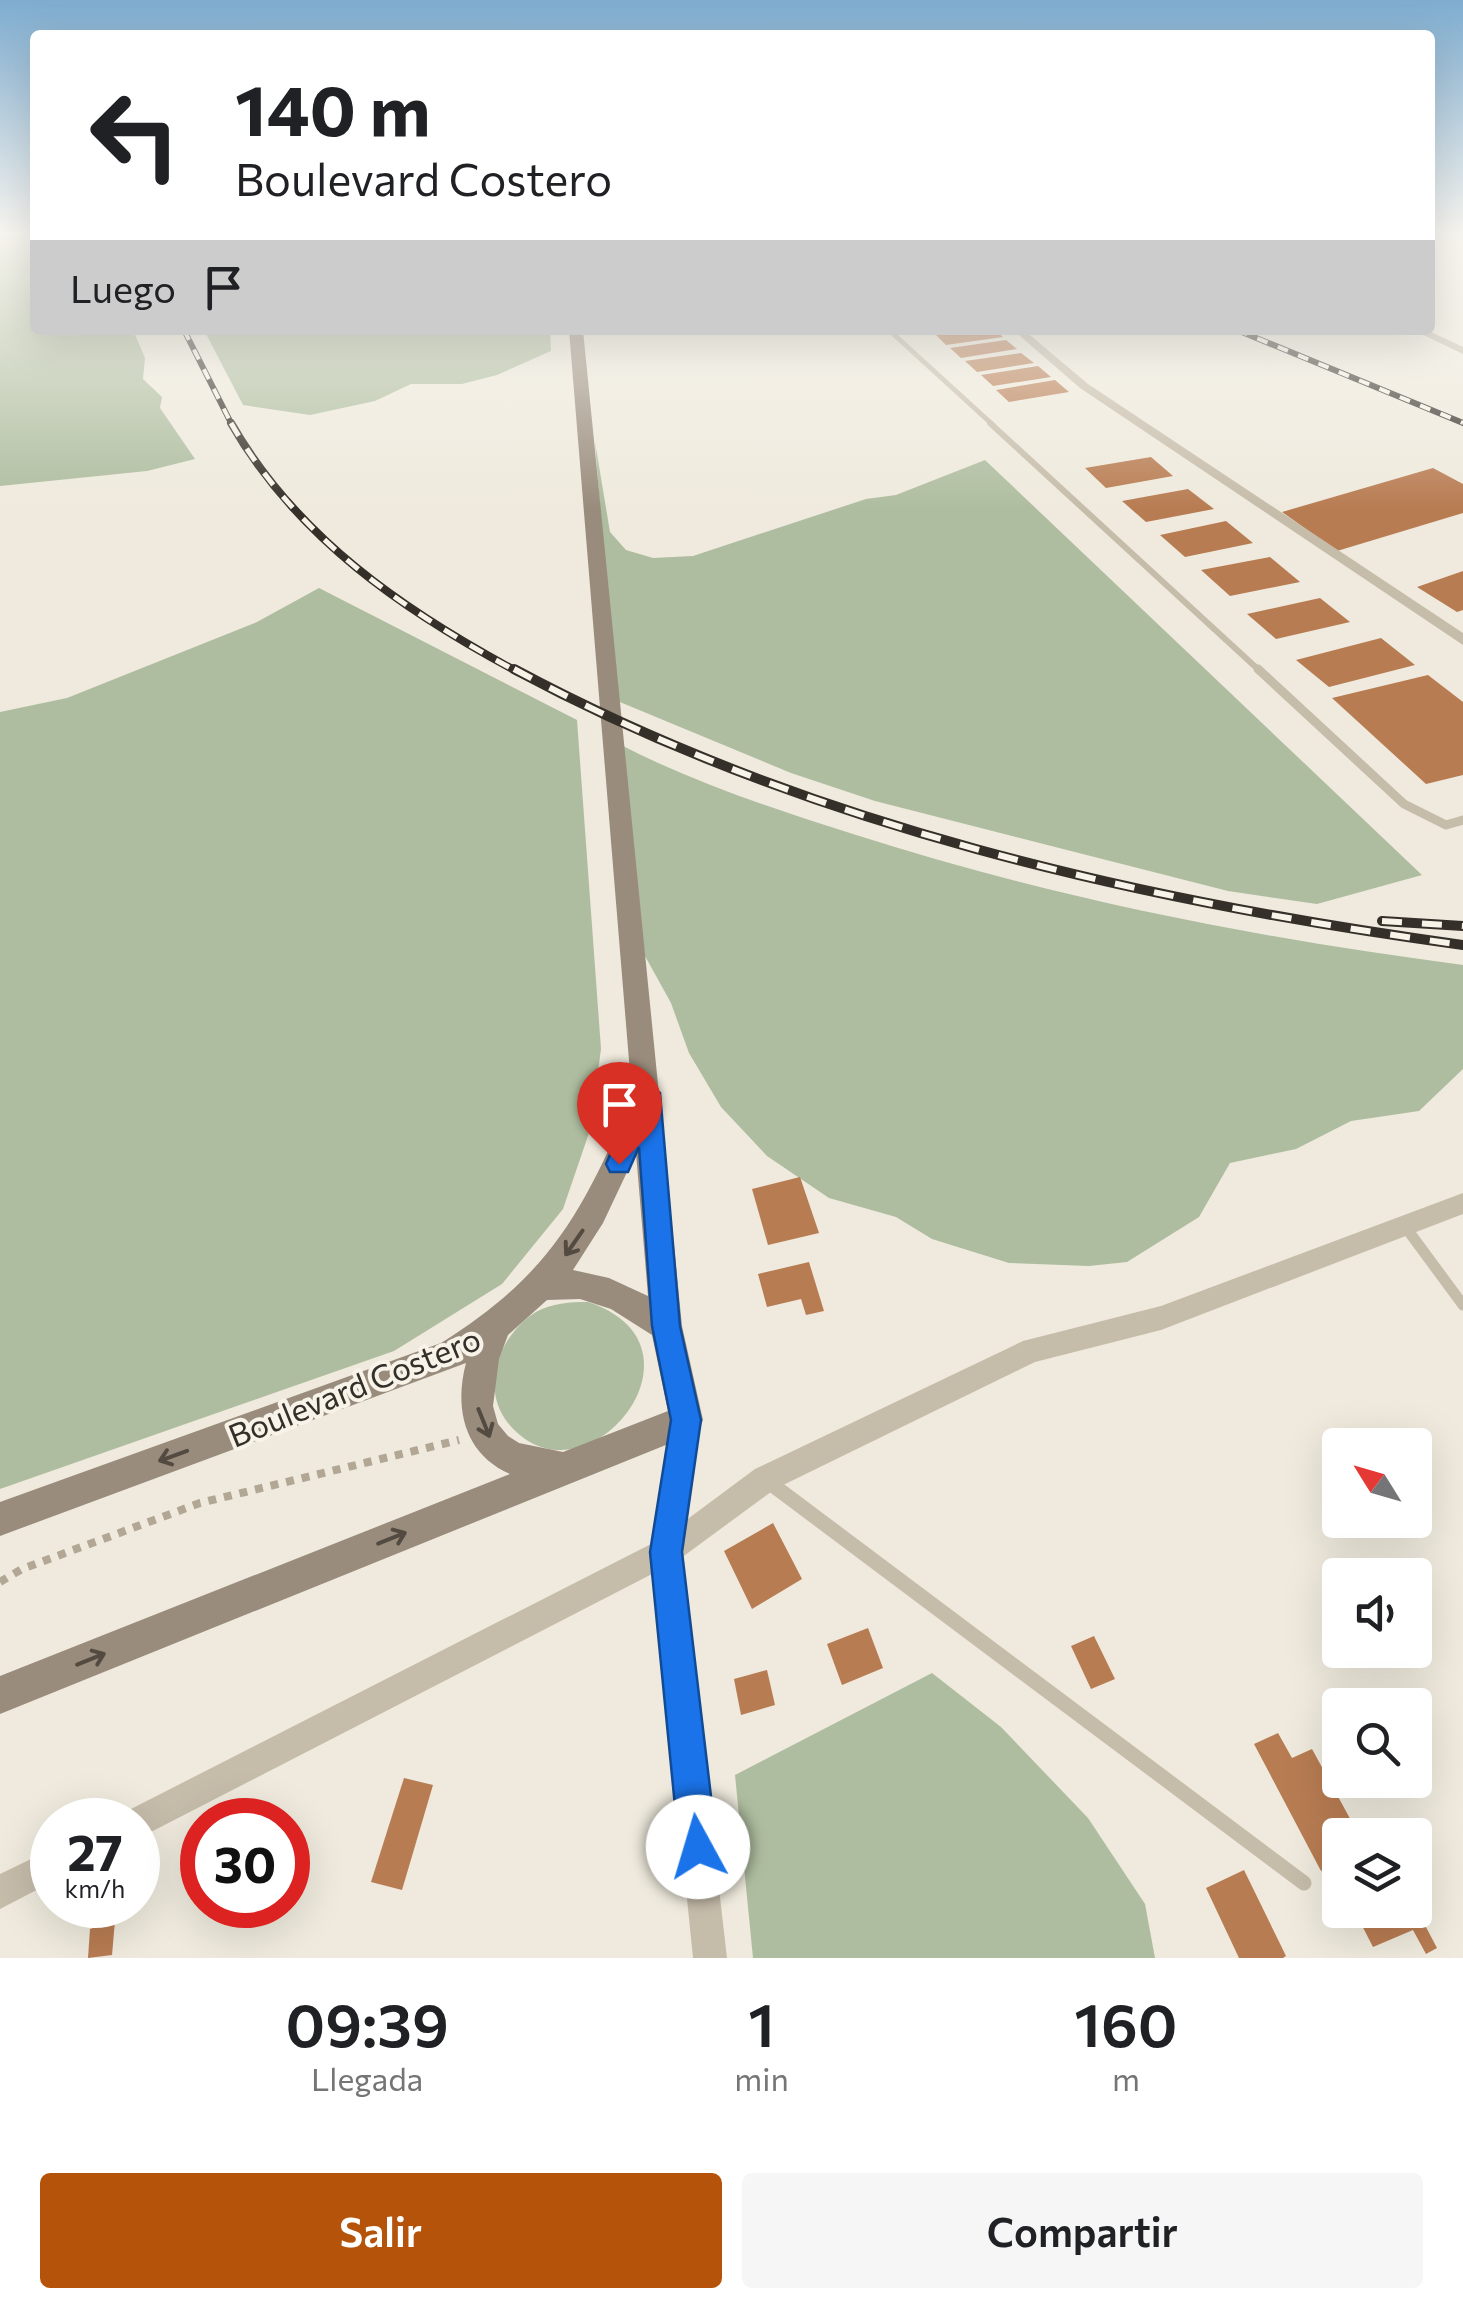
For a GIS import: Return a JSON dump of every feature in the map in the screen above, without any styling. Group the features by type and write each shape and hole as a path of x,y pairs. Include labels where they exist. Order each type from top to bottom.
{"main road":[{"path":"0,1695 686,1420 666,1326 576,335"},
{"name":"Boulevard Costero","path":"0,1519 450,1355 494,1330 544,1286 605,1200 647,1093"},
{"path":"544,1286 588,1283 608,1289 666,1326"},
{"path":"494,1330 478,1374 477,1405 484,1429 495,1447 513,1458 563,1470"}],"street":[{"path":"1024,335 1084,386 1196,465 1463,640"},
{"path":"1429,335 1463,351"},
{"path":"160,1811 666,1552 765,1479 1032,1350 1160,1318 1463,1203"},
{"path":"686,1420 666,1552 710,1958"},
{"path":"0,1892 30,1876"}],"lane":[{"path":"895,335 1404,804 1446,824 1463,820"},
{"path":"1404,1225 1463,1304"},
{"path":"765,1479 1304,1883"}],"path":[{"path":"0,1582 22,1569 200,1503 440,1448 484,1429"}],"green space":[{"path":"0,326 30,326 30,335 135,335 145,358 143,379 162,397 160,408 195,459 147,471 0,486"},
{"path":"207,335 550,335 551,351 497,375 462,384 411,384 375,401 310,415 243,405"},
{"path":"595,442 610,532 626,550 653,558 693,556 866,499 896,495 985,460 1422,875 1317,904 1228,891 875,801 791,773 615,700"},
{"path":"319,588 577,720 601,1049 590,1130 563,1209 502,1284 394,1351 0,1489 0,712 67,698 257,622"},
{"path":"619,744 675,771 763,805 1003,878 1231,929 1463,965 1463,1069 1419,1111 1351,1121 1296,1149 1230,1163 1199,1217 1127,1262 1089,1266 1009,1263 932,1239 896,1217 829,1198 767,1156 721,1107 689,1053 671,1003 645,956"},
{"path":"588,1302 626,1324 643,1352 641,1384 626,1414 602,1437 571,1449 538,1446 508,1423 499,1409 495,1394 498,1362 512,1334 536,1312 561,1304"},
{"path":"932,1673 1001,1727 1088,1818 1145,1904 1155,1958 753,1958 735,1775"}],"building":[{"path":"936,335 1003,337 946,345"},
{"path":"1006,340 1017,349 961,358 950,348"},
{"path":"1021,353 1034,363 977,372 965,361"},
{"path":"1038,366 1051,377 993,386 981,375"},
{"path":"1055,380 1069,392 1009,402 996,390"},
{"path":"1151,457 1173,476 1106,488 1085,468"},
{"path":"1433,468 1463,484 1463,513 1337,551 1282,512"},
{"path":"1188,489 1214,509 1146,522 1122,501"},
{"path":"1226,521 1253,543 1185,557 1160,535"},
{"path":"1270,557 1300,582 1230,596 1201,570"},
{"path":"1463,571 1463,610 1457,612 1417,587"},
{"path":"1320,598 1350,622 1276,639 1247,614"},
{"path":"1381,638 1415,665 1329,687 1296,660"},
{"path":"1428,675 1463,702 1463,775 1426,784 1332,698"},
{"path":"800,1177 819,1233 768,1245 752,1189"},
{"path":"809,1262 824,1311 806,1315 801,1299 767,1307 758,1274"},
{"path":"773,1523 802,1579 752,1609 724,1551"},
{"path":"868,1628 883,1668 842,1685 827,1644"},
{"path":"1094,1636 1115,1679 1091,1689 1071,1646"},
{"path":"767,1670 775,1705 741,1715 734,1679"},
{"path":"1278,1733 1292,1758 1312,1749 1322,1767 1322,1798 1339,1798 1350,1818 1322,1818 1322,1870 1321,1871 1254,1744"},
{"path":"404,1778 433,1785 402,1890 371,1882"},
{"path":"1244,1870 1286,1956 1283,1958 1239,1958 1206,1888"},
{"path":"114,1928 112,1955 88,1958 90,1929"},
{"path":"1363,1928 1426,1928 1437,1948 1426,1954 1413,1930 1373,1947"}],"railway":[{"path":"187,335 232,425"},
{"path":"1249,335 1463,423"},
{"path":"231,423 257,464 320,536 394,596 518,672"},
{"path":"514,669 625,724 739,772 976,849 1219,905 1463,945"},
{"path":"1382,921 1463,926"}],"route":[{"path":"619,1164 647,1093 666,1326 686,1420 666,1552 698,1847"}]}
